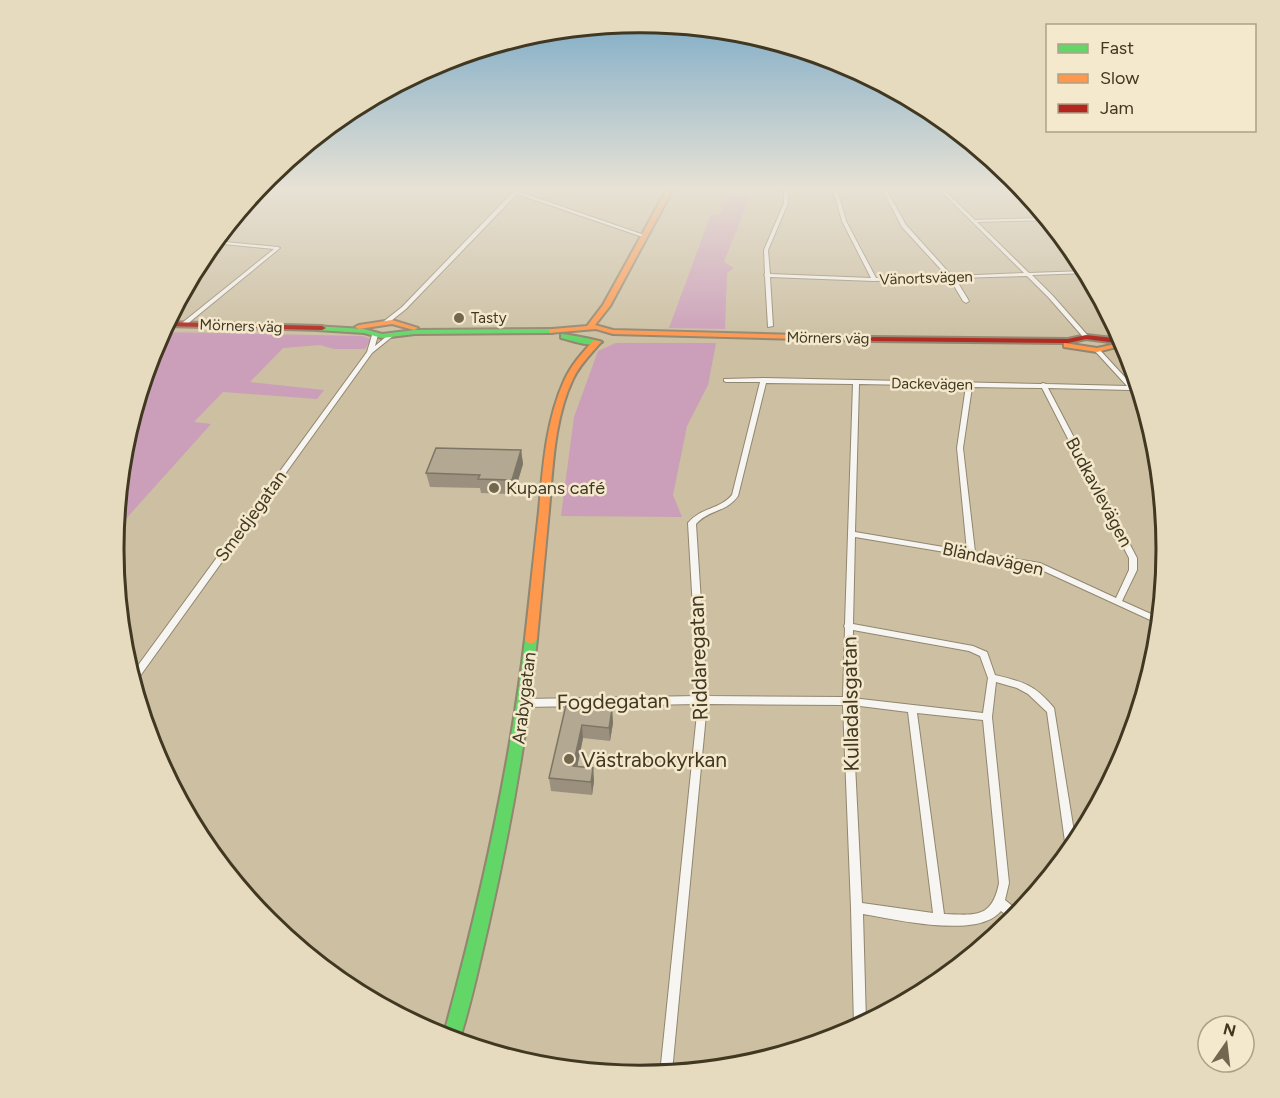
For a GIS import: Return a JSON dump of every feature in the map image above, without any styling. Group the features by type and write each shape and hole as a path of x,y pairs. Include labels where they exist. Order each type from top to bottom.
{"street":[{"path":"378,329 404,308 469,240"},
{"path":"579,336 590,327 606,306 643,240"},
{"path":"770,240 766,250 770,326"},
{"path":"854,240 874,280"},
{"path":"917,240 952,278 966,301"},
{"path":"994,240 1029,274 1083,341"},
{"path":"184,324 278,248 225,243"},
{"name":"Vänortsvägen","path":"766,275 874,280 1075,272"},
{"path":"603,334 606,306"},
{"path":"404,308 396,329 567,336 603,334"},
{"name":"Mörners väg","path":"176,324 396,329"},
{"path":"590,327 603,334"},
{"name":"Smedjegatan","path":"370,352 378,329"},
{"name":"Smedjegatan","path":"139,670 370,352 396,329"},
{"name":"Mörners väg","path":"603,334 1083,341 1100,346"},
{"name":"Arabygatan","path":"453,1030 471,965 508,804 525,703 551,443 563,394 576,367 589,348 603,334"},
{"name":"Arabygatan","path":"576,367 582,346 579,336"},
{"path":"1100,346 1114,345"},
{"path":"1100,346 1130,386"},
{"name":"Dackevägen","path":"726,380 1130,386"},
{"name":"Riddaregatan","path":"667,1064 703,700 692,523 699,514 730,504 735,496 765,380"},
{"name":"Kulladalsgatan","path":"856,382 847,701 860,1016"},
{"path":"969,385 960,448 971,553"},
{"name":"Budkavlevägen","path":"1043,385 1129,546 1133,570 1118,601"},
{"name":"Bländavägen","path":"852,534 1038,565 1152,617"},
{"path":"849,626 970,648 984,654 992,678 987,717 1004,883 1000,903 987,916 956,921 857,908"},
{"path":"992,678 1026,686 1040,697 1051,711 1069,836"},
{"name":"Fogdegatan","path":"525,703 703,700 847,701 987,717"},
{"path":"912,708 939,918"},
{"path":"1000,903 1009,910"}],"shaded area":[{"path":"701,240 733,240 724,262 734,268 727,273 725,329 669,328"},
{"path":"172,332 363,336 371,339 365,349 334,349 320,345 283,348 250,382 324,390 317,399 223,392 194,422 211,424 125,520 128,482 142,415 151,383"},
{"path":"616,343 716,343 708,385 687,426 673,495 682,517 561,516 574,417 598,351"}],"building":[{"path":"436,448 521,450 512,480 478,479 480,475 426,473"},
{"path":"566,705 612,709 609,728 582,725 573,766 593,768 591,782 549,778"}],"traffic: fast":[{"path":"317,328 364,331 382,336 415,332 552,331"},
{"path":"564,336 587,342 598,342"},
{"path":"453,1030 500,840 518,740 531,639"}],"traffic: slow":[{"path":"590,327 606,306 642,240"},
{"path":"359,327 392,322 414,328"},
{"path":"552,331 596,327 613,332 872,339"},
{"path":"531,639 546,481 554,428 560,402 569,379 581,358 597,342"},
{"path":"1067,345 1097,350 1114,346"}],"traffic: jam":[{"path":"176,324 322,328"},
{"path":"872,339 1068,341 1086,337 1112,340"}],"place":[{"name":"Tasty","path":"459,318"},
{"name":"Kupans café","path":"494,488"},
{"name":"Västrabokyrkan","path":"569,759"}]}
